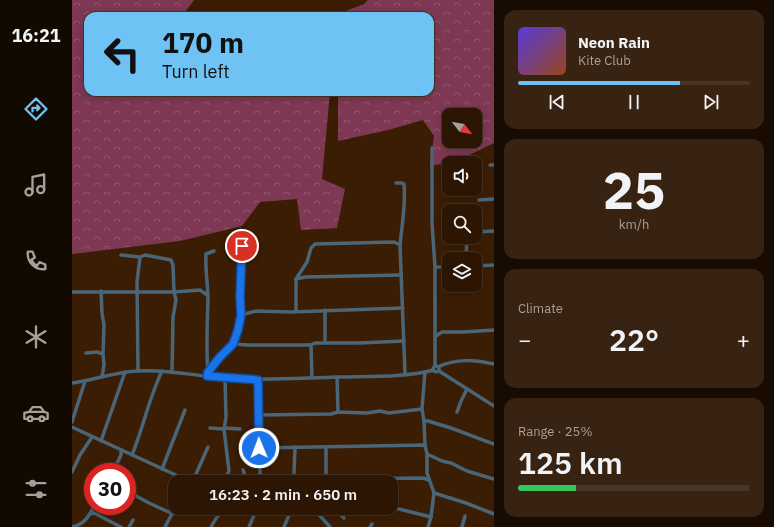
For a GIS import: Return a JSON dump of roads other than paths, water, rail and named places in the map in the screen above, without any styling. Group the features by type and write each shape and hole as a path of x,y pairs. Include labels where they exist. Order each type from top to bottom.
{"street":[{"path":"432,148 432,223 435,267 436,368"},
{"path":"396,183 404,184 404,213 400,245 405,374"},
{"path":"479,200 494,199"},
{"path":"207,374 220,357 233,344 238,330 241,315 241,230"},
{"path":"482,231 494,230"},
{"path":"296,311 296,279 307,262 311,248 315,244 394,242 400,245"},
{"path":"207,374 206,340 208,299 206,254 214,251"},
{"path":"121,255 140,258 145,255 171,260 173,265 174,292 176,300 173,317 172,372"},
{"path":"138,371 137,291 140,258"},
{"path":"482,266 494,265"},
{"path":"435,267 442,267"},
{"path":"296,279 306,277 401,275"},
{"path":"72,292 174,292 200,290 207,295"},
{"path":"101,291 104,325 104,365 102,377"},
{"path":"241,315 256,311 274,312 403,308"},
{"path":"325,310 325,343"},
{"path":"436,336 442,332 494,330"},
{"path":"233,344 311,345 315,343 404,341"},
{"path":"311,345 312,378"},
{"path":"86,353 97,352 103,354"},
{"path":"72,383 125,372 138,371 207,374 225,378 258,380 405,374 425,372 456,361 470,360 494,364"},
{"path":"436,368 494,406"},
{"path":"101,441 125,372"},
{"path":"132,455 154,389 162,372"},
{"path":"425,372 422,409 427,454 426,469 434,493 431,517 428,527"},
{"path":"337,377 338,412"},
{"path":"225,378 226,418 224,428 230,471 227,475"},
{"path":"258,380 260,474"},
{"path":"72,422 85,381"},
{"path":"457,412 460,400 467,389"},
{"path":"259,415 331,414 338,412 364,413 380,411 389,413 422,409"},
{"path":"162,469 185,410"},
{"path":"424,421 451,428 494,444"},
{"path":"72,427 175,475"},
{"path":"210,428 240,429"},
{"path":"73,466 92,437"},
{"path":"259,448 425,445"},
{"path":"195,475 202,463 208,447"},
{"path":"294,473 295,447"},
{"path":"326,447 327,475"},
{"path":"117,463 121,455 120,450"},
{"path":"121,455 126,453"},
{"path":"427,454 442,461 451,462 467,471 494,479"},
{"path":"243,470 245,475"},
{"path":"398,479 423,478 429,480"},
{"path":"434,493 494,514"},
{"path":"136,496 168,512"},
{"path":"398,509 431,517"},
{"path":"72,527 81,524 89,515"},
{"path":"100,515 120,527"},
{"path":"165,527 172,515"},
{"path":"211,527 219,515"},
{"path":"249,527 255,515"},
{"path":"284,527 289,515"},
{"path":"319,515 330,527"},
{"path":"341,515 344,518"},
{"path":"462,527 465,516"},
{"path":"128,527 133,520"},
{"path":"286,521 288,527"}]}
